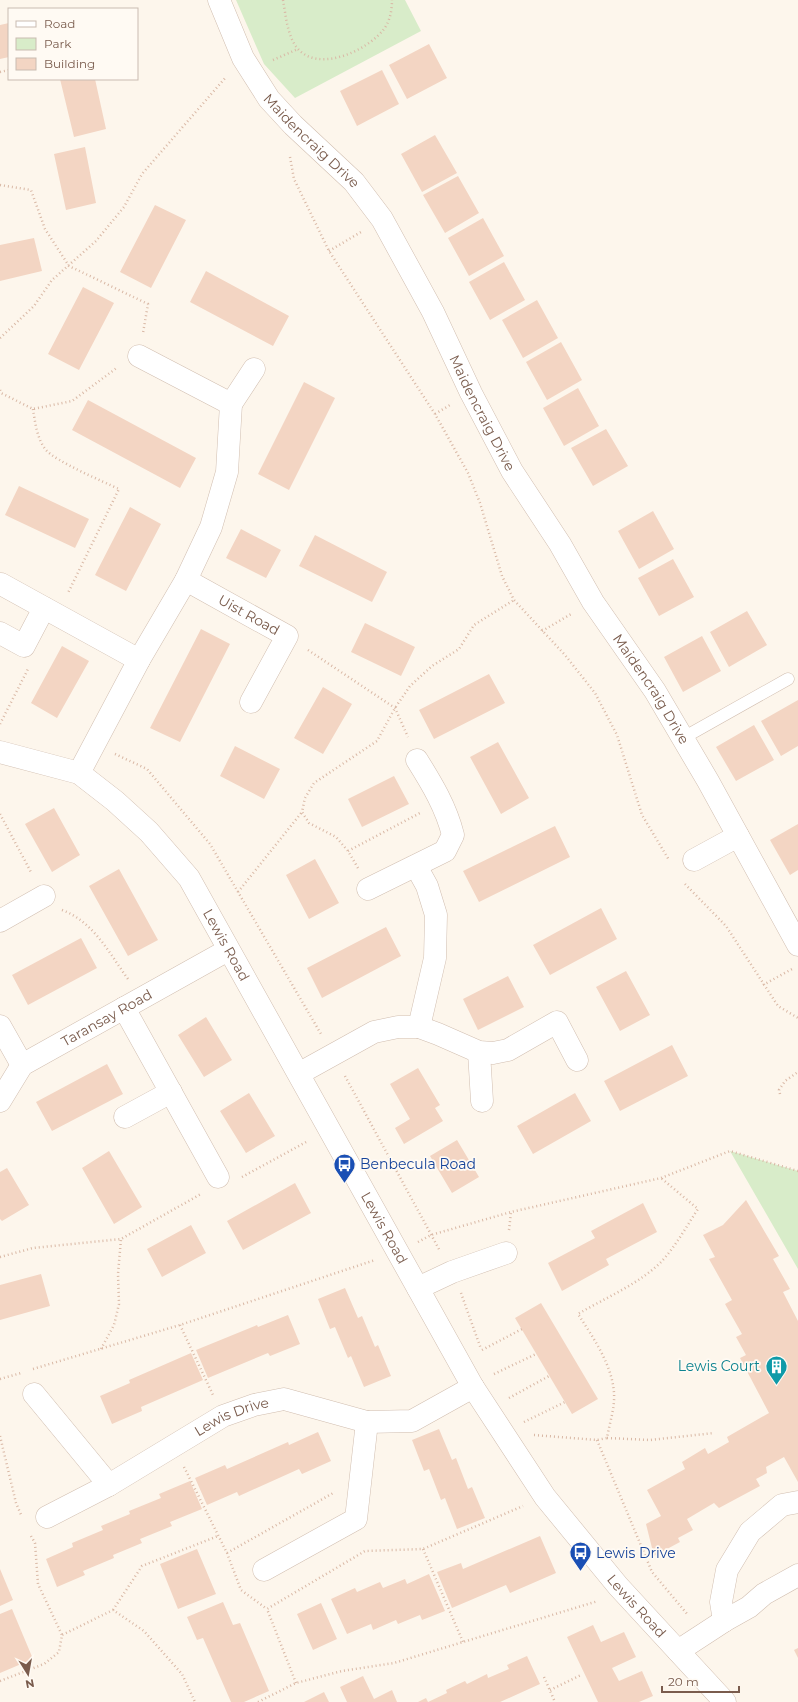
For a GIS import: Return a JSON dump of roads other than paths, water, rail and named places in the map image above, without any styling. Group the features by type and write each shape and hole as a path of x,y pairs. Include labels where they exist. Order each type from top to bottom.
{"street":[{"name":"Maidencraig Drive","path":"220,0 243,58 269,99 293,125 354,182 382,219 433,312 471,393 512,471 560,544 593,602 655,691 738,836 792,919 798,945"},
{"path":"139,356 231,404"},
{"path":"79,773 139,660 186,580 211,527 227,472 231,404 254,369"},
{"name":"Uist Road","path":"186,580 287,636 251,702"},
{"path":"1,584 139,660"},
{"path":"0,633 24,646 51,612"},
{"name":"Lewis Road","path":"0,752 79,773 115,801 149,832 189,878 228,950 300,1073 329,1129 473,1387 545,1497 618,1586 725,1702"},
{"path":"368,889 445,851 453,835 449,819 441,801 417,760"},
{"path":"694,860 738,836"},
{"path":"416,866 427,886 436,915 435,958 419,1028"},
{"path":"0,920 44,896"},
{"name":"Taransay Road","path":"0,1101 22,1065 228,950"},
{"path":"132,1003 171,1092 220,1182"},
{"path":"300,1073 374,1032 398,1027 419,1028 438,1034 479,1052 494,1053 508,1050 556,1022 578,1060"},
{"path":"0,1026 22,1065"},
{"path":"479,1052 482,1101"},
{"path":"125,1117 171,1092"},
{"path":"418,1288 452,1272 506,1253"},
{"name":"Lewis Drive","path":"47,1517 109,1485 223,1416 254,1405 284,1399 367,1422 412,1421 473,1387"},
{"path":"34,1394 109,1485"},
{"path":"264,1570 356,1519 367,1422"},
{"path":"715,1626 727,1570 750,1532 782,1505 798,1502"},
{"path":"678,1651 715,1626 749,1607 764,1594 798,1575"}],"lane":[{"path":"683,738 788,679"}],"place":[{"name":"Benbecula Road","path":"344,1184"},
{"name":"Lewis Court","path":"776,1386"},
{"name":"Lewis Drive","path":"580,1572"}]}
